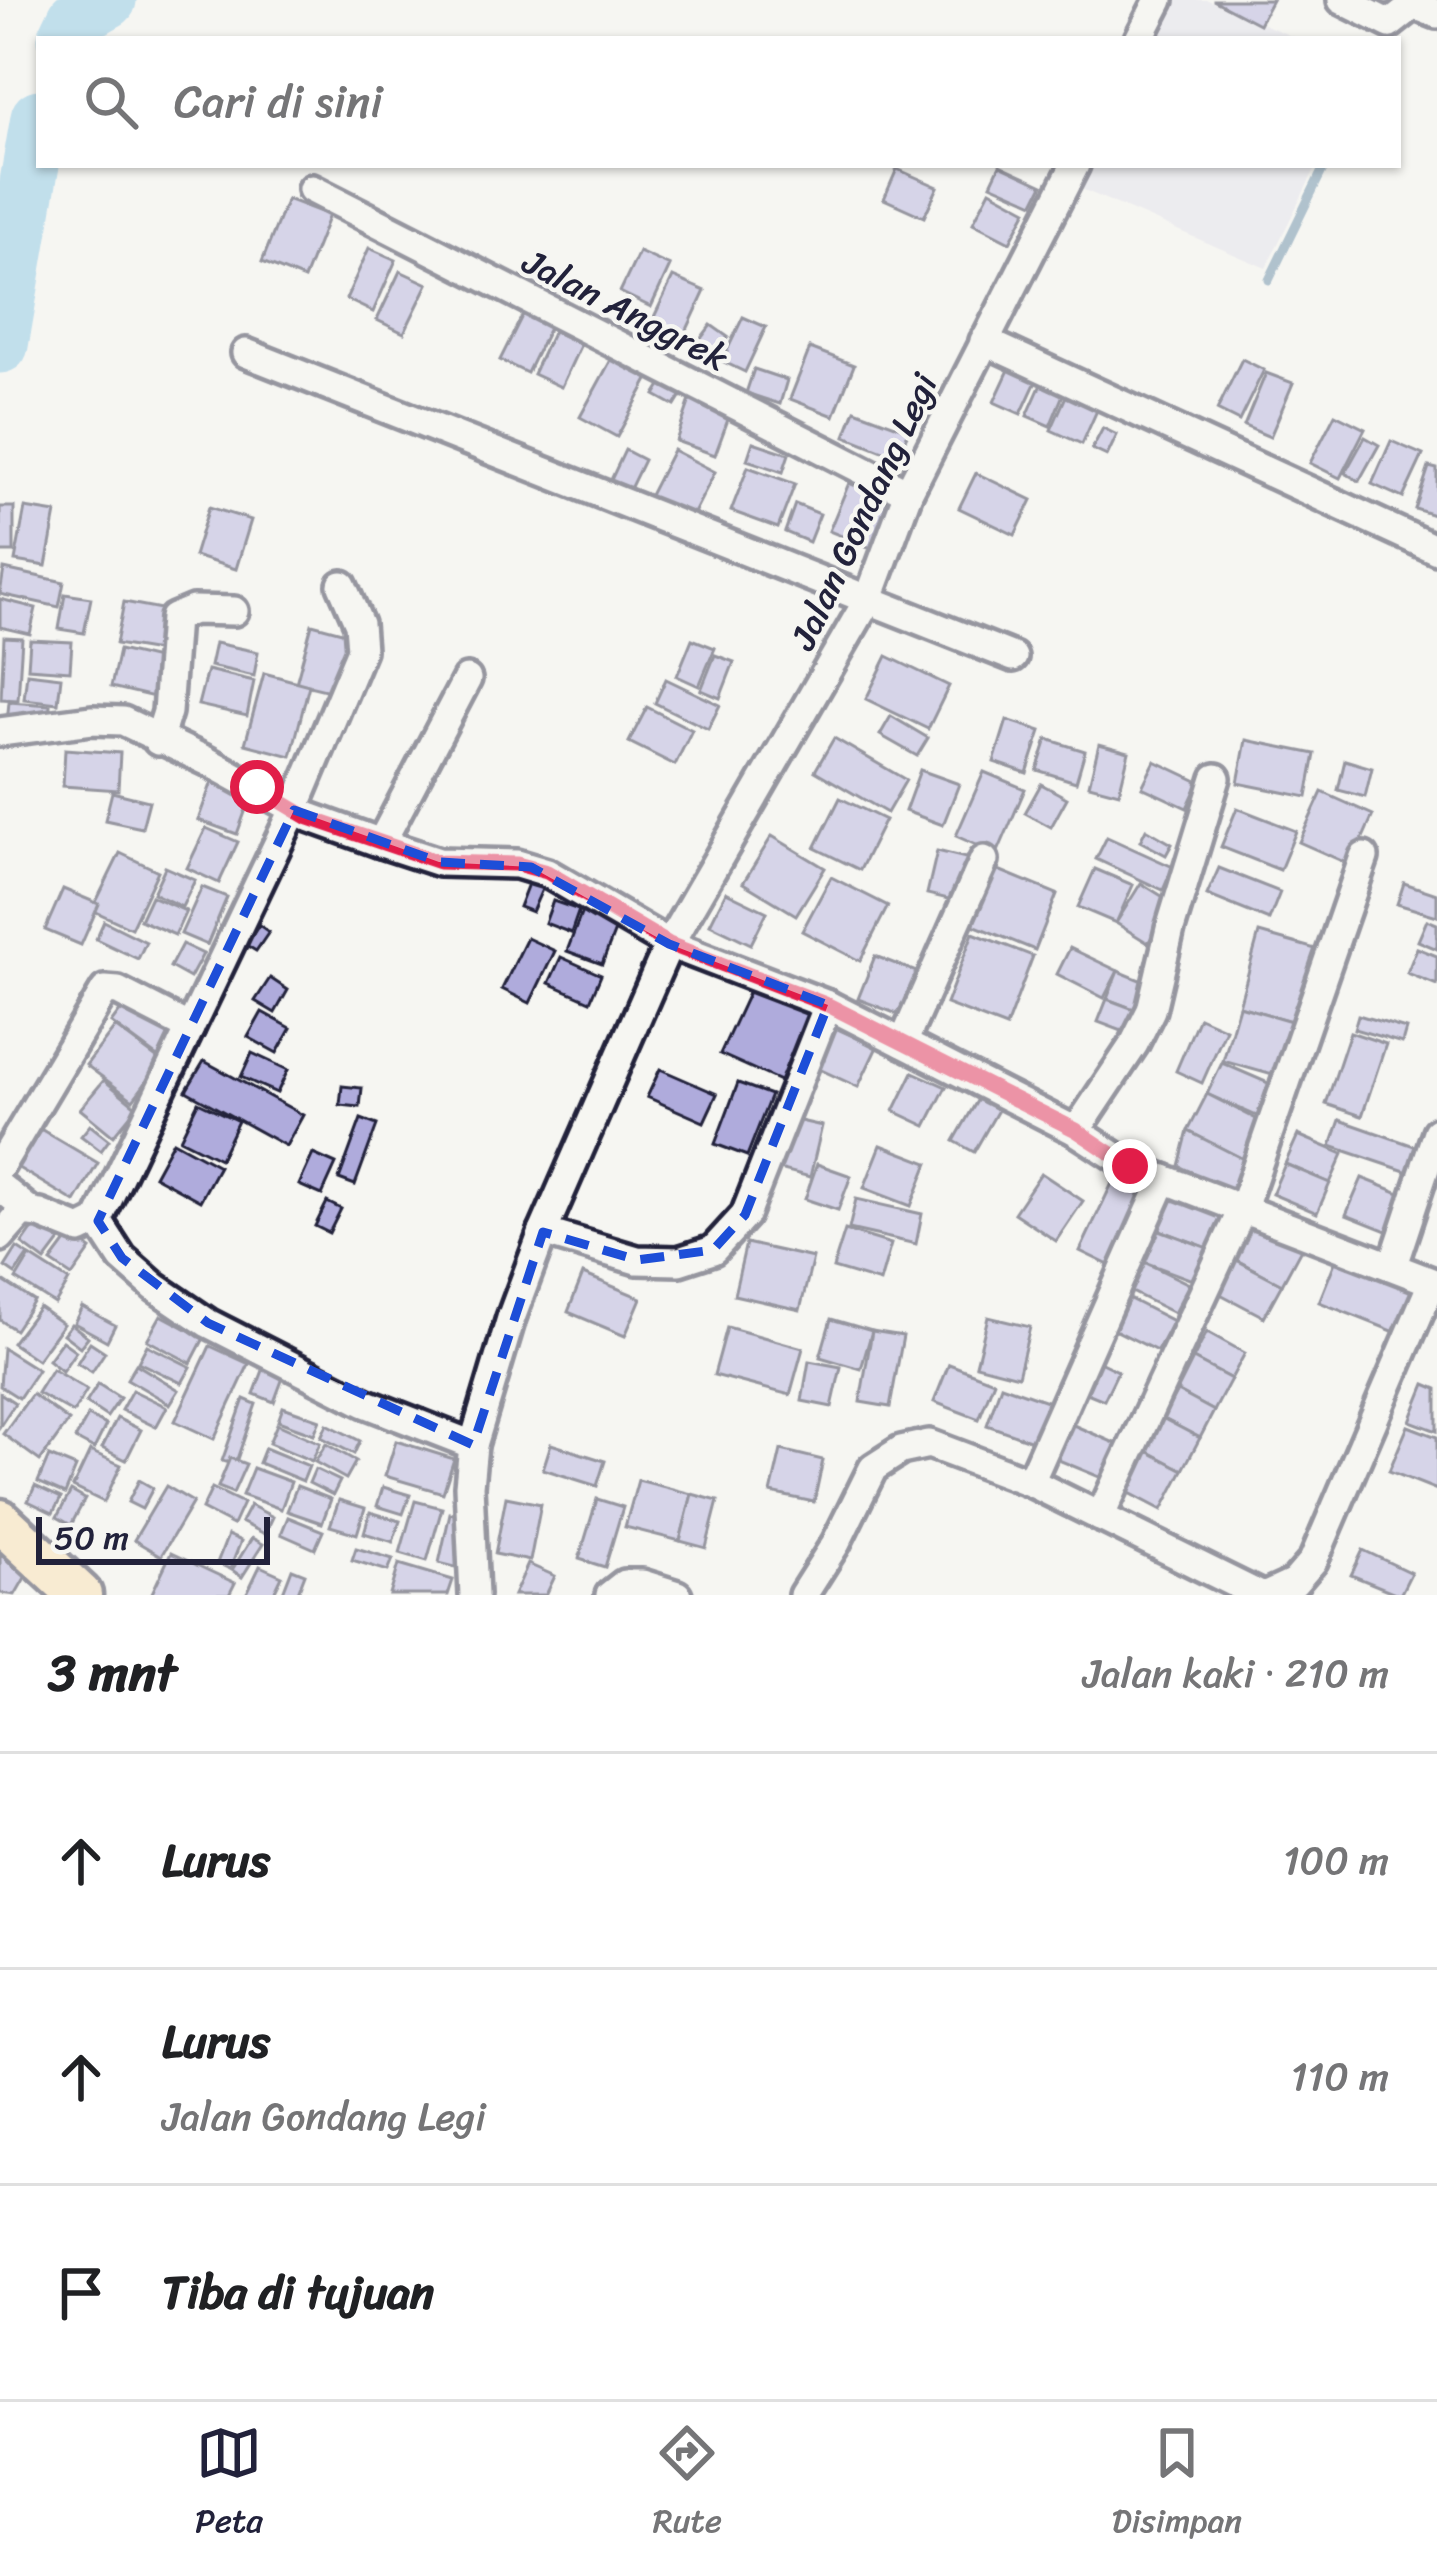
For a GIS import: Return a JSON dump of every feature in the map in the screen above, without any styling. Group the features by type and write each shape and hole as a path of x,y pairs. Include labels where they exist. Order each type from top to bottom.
{"main road":[{"path":"0,1520 80,1595"}],"street":[{"path":"1141,36 1159,0"},
{"path":"1342,0 1390,24 1414,5 1437,14"},
{"name":"Jalan Gondang Legi","path":"474,1595 469,1486 473,1445 543,1232 669,944 869,598 908,493 1073,168"},
{"name":"Jalan Anggrek","path":"312,189 908,493"},
{"path":"985,341 1437,550"},
{"path":"246,353 1013,657"},
{"path":"0,1187 30,1211 80,1230 98,1221 294,810 361,650 359,624 342,585"},
{"path":"158,741 167,712 174,618 193,610 234,611"},
{"path":"381,843 466,679"},
{"path":"0,732 107,720 130,724 294,810 381,843 439,862 531,867 617,910 669,944 828,1005 1076,1130 1130,1166 1435,1284 1313,1561 1294,1583 1268,1595"},
{"path":"1076,1130 1134,1044 1151,1010 1181,889 1216,778"},
{"path":"1105,1507 1242,1210 1364,857"},
{"path":"903,1043 985,860"},
{"path":"0,1166 105,990 118,991 190,1028"},
{"path":"543,1232 637,1260 679,1261 713,1250 745,1215 828,1005"},
{"path":"1393,1265 1437,1132"},
{"path":"1030,1482 1164,1179"},
{"path":"0,1237 13,1219 30,1211"},
{"path":"98,1221 122,1258 208,1323 365,1402 473,1445"},
{"path":"803,1595 836,1543 873,1468 901,1450 929,1444 1105,1507 1258,1595"},
{"path":"610,1595 624,1584 642,1584 677,1595"}],"highlighted area":[{"path":"294,810 439,862 531,867 669,944 828,1005 745,1215 713,1250 637,1260 543,1232 473,1445 208,1323 122,1258 98,1221"}],"shaded area":[{"path":"1164,0 1208,0 1291,36 1146,36"},
{"path":"1078,168 1316,168 1266,268 1070,184"}],"building":[{"path":"1213,0 1272,0 1259,24"},
{"path":"999,168 1006,168 1043,185 1034,203 991,184"},
{"path":"897,169 938,187 924,217 884,199"},
{"path":"990,190 1027,210 1010,242 973,223"},
{"path":"287,199 329,215 304,279 262,262"},
{"path":"369,248 396,260 373,312 346,299"},
{"path":"639,252 670,266 651,307 620,292"},
{"path":"400,271 428,284 404,333 377,320"},
{"path":"673,277 705,291 685,334 653,319"},
{"path":"523,314 549,328 527,373 500,360"},
{"path":"743,317 766,327 745,372 722,361"},
{"path":"711,325 728,337 711,361 693,349"},
{"path":"553,331 581,344 561,387 533,374"},
{"path":"810,348 854,365 834,416 790,399"},
{"path":"612,358 649,378 617,437 580,417"},
{"path":"1014,359 1041,371 1021,414 994,402"},
{"path":"1242,359 1264,370 1239,421 1217,410"},
{"path":"754,369 787,380 780,404 746,393"},
{"path":"1047,371 1069,380 1050,426 1027,416"},
{"path":"1266,373 1293,383 1270,437 1244,426"},
{"path":"663,382 683,393 675,406 655,395"},
{"path":"1071,385 1102,399 1082,444 1051,430"},
{"path":"690,400 730,414 715,455 676,441"},
{"path":"855,410 909,430 898,457 845,436"},
{"path":"1335,414 1365,429 1340,478 1310,463"},
{"path":"1103,428 1117,435 1107,456 1092,449"},
{"path":"1365,437 1379,445 1359,481 1345,473"},
{"path":"1391,441 1423,455 1403,498 1372,484"},
{"path":"753,442 789,454 783,472 747,460"},
{"path":"625,450 644,460 628,493 609,484"},
{"path":"673,450 715,472 689,523 647,501"},
{"path":"748,467 795,484 778,528 731,511"},
{"path":"1429,467 1437,469 1437,516 1415,509"},
{"path":"976,473 1032,500 1015,535 959,508"},
{"path":"849,483 891,500 871,548 829,531"},
{"path":"795,504 820,514 809,542 785,532"},
{"path":"0,507 14,507 14,552 0,552"},
{"path":"209,507 251,520 236,569 194,556"},
{"path":"25,508 56,513 46,566 15,561"},
{"path":"4,569 64,582 59,607 0,594"},
{"path":"65,594 91,598 84,633 59,629"},
{"path":"0,599 36,608 30,634 0,627"},
{"path":"124,602 166,610 158,651 116,644"},
{"path":"312,624 357,636 342,694 296,683"},
{"path":"4,637 22,638 18,700 1,699"},
{"path":"692,639 715,648 699,686 677,676"},
{"path":"30,640 72,642 70,671 28,668"},
{"path":"215,643 258,652 254,676 210,666"},
{"path":"119,650 166,661 158,698 111,687"},
{"path":"715,655 734,662 720,698 701,690"},
{"path":"887,656 949,686 928,729 866,699"},
{"path":"207,670 254,681 247,716 198,705"},
{"path":"27,673 61,677 58,703 24,699"},
{"path":"264,673 309,685 291,756 245,744"},
{"path":"666,679 720,705 708,729 655,703"},
{"path":"9,702 50,705 49,726 7,722"},
{"path":"647,707 692,730 675,765 629,742"},
{"path":"891,716 928,738 917,756 880,735"},
{"path":"1007,720 1041,731 1027,773 994,762"},
{"path":"834,738 906,780 887,813 815,771"},
{"path":"1047,739 1085,751 1076,782 1037,770"},
{"path":"1246,740 1315,754 1307,797 1238,783"},
{"path":"1099,744 1129,752 1119,793 1089,785"},
{"path":"65,749 120,753 118,790 63,786"},
{"path":"1345,760 1372,768 1365,797 1338,790"},
{"path":"1155,761 1199,782 1187,808 1142,787"},
{"path":"920,770 959,784 943,825 905,811"},
{"path":"984,772 1025,789 997,854 956,836"},
{"path":"213,779 252,793 237,834 198,820"},
{"path":"1041,784 1067,798 1051,827 1025,813"},
{"path":"112,792 149,801 142,828 105,820"},
{"path":"1322,792 1373,815 1351,865 1299,842"},
{"path":"840,798 885,820 860,870 815,848"},
{"path":"1237,808 1296,831 1280,870 1221,847"},
{"path":"206,828 238,842 219,883 187,868"},
{"path":"1146,829 1172,844 1166,855 1140,841"},
{"path":"772,836 825,868 796,915 743,883"},
{"path":"1107,837 1173,867 1163,890 1096,859"},
{"path":"937,851 970,859 961,902 927,894"},
{"path":"120,853 158,871 131,928 92,910"},
{"path":"165,867 195,880 182,907 153,893"},
{"path":"1219,868 1280,892 1269,920 1207,895"},
{"path":"996,869 1057,894 1035,950 973,925"},
{"path":"1095,869 1133,885 1116,923 1078,907"},
{"path":"831,877 888,906 860,961 802,931"},
{"path":"529,881 543,887 532,912 519,907"},
{"path":"1141,883 1173,903 1148,943 1116,923"},
{"path":"1404,883 1437,894 1437,916 1397,904"},
{"path":"202,887 227,897 207,945 181,934"},
{"path":"63,889 99,904 81,945 45,930"},
{"path":"726,892 767,912 751,944 710,924"},
{"path":"151,896 186,911 175,935 140,920"},
{"path":"553,901 579,910 571,933 545,923"},
{"path":"586,901 621,915 602,964 567,951"},
{"path":"1427,920 1437,924 1437,949 1418,941"},
{"path":"104,921 146,942 138,959 96,939"},
{"path":"259,925 269,932 256,951 246,945"},
{"path":"973,933 1033,956 1006,1027 946,1004"},
{"path":"1259,933 1319,950 1298,1023 1239,1006"},
{"path":"527,938 555,951 530,1003 502,989"},
{"path":"182,944 203,954 190,978 170,967"},
{"path":"1070,948 1118,971 1104,998 1057,974"},
{"path":"1417,948 1437,956 1437,985 1407,973"},
{"path":"875,956 922,974 905,1017 858,999"},
{"path":"561,957 601,975 590,1001 549,983"},
{"path":"1118,971 1150,984 1139,1011 1107,999"},
{"path":"270,978 288,990 275,1013 255,1001"},
{"path":"752,985 821,1016 789,1085 720,1054"},
{"path":"129,999 178,1036 160,1059 111,1023"},
{"path":"1107,999 1139,1011 1130,1034 1098,1022"},
{"path":"1239,1006 1298,1023 1283,1078 1223,1061"},
{"path":"262,1012 291,1028 277,1053 248,1037"},
{"path":"1358,1015 1406,1029 1402,1043 1354,1029"},
{"path":"1199,1017 1226,1029 1202,1083 1176,1071"},
{"path":"115,1027 162,1062 133,1100 86,1065"},
{"path":"835,1028 877,1047 858,1087 817,1068"},
{"path":"1350,1032 1386,1044 1362,1116 1326,1104"},
{"path":"252,1053 288,1070 277,1093 241,1077"},
{"path":"204,1061 303,1115 286,1146 186,1091"},
{"path":"1222,1063 1273,1085 1259,1117 1207,1094"},
{"path":"660,1069 717,1094 704,1122 647,1097"},
{"path":"913,1072 946,1087 926,1126 894,1111"},
{"path":"104,1080 137,1107 113,1136 80,1109"},
{"path":"738,1083 771,1095 747,1156 715,1144"},
{"path":"342,1086 362,1088 360,1107 340,1105"},
{"path":"982,1092 1002,1103 974,1152 954,1141"},
{"path":"1207,1094 1266,1124 1247,1161 1188,1131"},
{"path":"198,1102 238,1121 220,1159 180,1139"},
{"path":"787,1118 822,1126 810,1177 775,1168"},
{"path":"361,1119 377,1125 355,1185 339,1179"},
{"path":"1340,1120 1420,1148 1411,1173 1331,1146"},
{"path":"90,1125 109,1140 101,1151 81,1136"},
{"path":"37,1127 98,1163 75,1202 15,1166"},
{"path":"1188,1131 1247,1161 1237,1195 1179,1166"},
{"path":"1298,1135 1343,1154 1330,1183 1285,1164"},
{"path":"173,1141 219,1166 200,1201 154,1176"},
{"path":"881,1145 928,1163 911,1206 864,1188"},
{"path":"313,1154 336,1164 322,1195 299,1185"},
{"path":"817,1164 851,1176 838,1210 805,1199"},
{"path":"1285,1164 1330,1183 1317,1213 1272,1194"},
{"path":"1041,1173 1083,1201 1056,1241 1014,1213"},
{"path":"1362,1178 1405,1195 1389,1232 1346,1215"},
{"path":"1114,1179 1150,1196 1115,1268 1080,1251"},
{"path":"1170,1194 1229,1216 1216,1251 1157,1229"},
{"path":"856,1199 922,1214 916,1244 849,1229"},
{"path":"327,1202 341,1209 329,1233 315,1226"},
{"path":"1244,1217 1302,1247 1282,1284 1225,1254"},
{"path":"36,1224 60,1241 45,1261 22,1244"},
{"path":"1157,1229 1216,1251 1203,1284 1144,1262"},
{"path":"845,1230 891,1244 880,1282 833,1268"},
{"path":"71,1235 91,1249 72,1276 51,1262"},
{"path":"746,1243 813,1258 800,1310 734,1295"},
{"path":"17,1248 28,1255 15,1274 5,1267"},
{"path":"1225,1254 1282,1284 1264,1317 1207,1287"},
{"path":"30,1256 69,1281 55,1304 16,1279"},
{"path":"1337,1257 1413,1287 1395,1332 1319,1302"},
{"path":"1144,1262 1189,1284 1174,1313 1130,1291"},
{"path":"583,1274 641,1298 625,1336 568,1312"},
{"path":"0,1279 34,1301 15,1330 0,1320"},
{"path":"1118,1293 1173,1321 1157,1351 1103,1324"},
{"path":"39,1307 63,1324 37,1360 12,1343"},
{"path":"82,1307 115,1325 107,1341 74,1323"},
{"path":"161,1315 204,1338 191,1363 147,1340"},
{"path":"988,1317 1030,1327 1018,1376 976,1365"},
{"path":"831,1319 872,1331 861,1369 820,1357"},
{"path":"71,1324 88,1337 80,1347 63,1334"},
{"path":"727,1327 803,1348 790,1395 714,1375"},
{"path":"872,1331 903,1336 890,1407 860,1402"},
{"path":"1207,1332 1245,1353 1231,1379 1193,1359"},
{"path":"62,1341 76,1351 62,1371 48,1360"},
{"path":"90,1342 105,1352 92,1372 77,1363"},
{"path":"147,1345 191,1367 182,1383 138,1362"},
{"path":"210,1346 249,1364 214,1439 175,1421"},
{"path":"3,1348 38,1370 19,1398 0,1386"},
{"path":"1091,1358 1118,1371 1104,1400 1077,1389"},
{"path":"1193,1359 1231,1379 1214,1411 1177,1391"},
{"path":"267,1360 287,1367 274,1402 254,1394"},
{"path":"809,1361 841,1367 832,1407 802,1401"},
{"path":"136,1364 179,1390 170,1404 127,1379"},
{"path":"949,1364 994,1381 979,1419 934,1402"},
{"path":"52,1369 87,1390 73,1413 37,1393"},
{"path":"98,1384 120,1398 107,1417 86,1403"},
{"path":"1425,1384 1437,1389 1437,1431 1410,1421"},
{"path":"1001,1385 1055,1404 1041,1444 987,1425"},
{"path":"132,1390 167,1407 156,1427 121,1410"},
{"path":"1177,1391 1214,1411 1200,1438 1162,1418"},
{"path":"0,1393 15,1403 0,1426"},
{"path":"32,1394 69,1421 40,1461 3,1434"},
{"path":"244,1399 256,1404 235,1465 222,1461"},
{"path":"283,1407 320,1420 314,1434 278,1421"},
{"path":"88,1416 106,1425 94,1449 75,1439"},
{"path":"117,1418 141,1430 126,1460 102,1448"},
{"path":"1162,1418 1200,1438 1183,1470 1145,1450"},
{"path":"277,1424 320,1443 312,1461 269,1443"},
{"path":"327,1424 360,1441 354,1454 321,1437"},
{"path":"1071,1424 1117,1444 1102,1478 1056,1459"},
{"path":"1408,1426 1437,1437 1437,1490 1389,1471"},
{"path":"396,1441 454,1459 443,1493 385,1476"},
{"path":"326,1444 356,1461 346,1479 315,1462"},
{"path":"551,1444 605,1461 597,1486 543,1469"},
{"path":"265,1448 309,1466 303,1481 259,1463"},
{"path":"781,1450 823,1460 814,1502 771,1493"},
{"path":"1145,1450 1183,1470 1162,1510 1124,1490"},
{"path":"90,1451 121,1465 104,1502 73,1487"},
{"path":"49,1456 76,1467 65,1494 38,1482"},
{"path":"230,1458 246,1464 233,1493 218,1487"},
{"path":"253,1468 291,1482 281,1509 242,1495"},
{"path":"315,1469 340,1481 333,1495 309,1483"},
{"path":"139,1480 153,1488 142,1509 128,1502"},
{"path":"638,1480 692,1494 680,1541 625,1527"},
{"path":"35,1486 61,1498 53,1513 28,1501"},
{"path":"166,1486 193,1502 161,1556 134,1540"},
{"path":"297,1486 331,1499 322,1523 287,1511"},
{"path":"383,1487 410,1495 403,1514 377,1506"},
{"path":"212,1488 243,1503 233,1525 202,1509"},
{"path":"71,1491 85,1499 71,1525 57,1517"},
{"path":"692,1494 718,1501 706,1548 680,1541"},
{"path":"506,1497 541,1504 530,1561 495,1554"},
{"path":"597,1499 623,1507 605,1567 579,1559"},
{"path":"339,1500 365,1508 357,1534 330,1526"},
{"path":"415,1501 442,1508 427,1561 400,1553"},
{"path":"250,1505 273,1517 265,1534 241,1522"},
{"path":"370,1512 400,1521 393,1542 364,1533"},
{"path":"450,1513 471,1518 459,1568 439,1563"},
{"path":"288,1517 323,1531 315,1549 281,1534"},
{"path":"228,1535 241,1541 230,1569 217,1563"},
{"path":"252,1538 263,1544 242,1577 232,1570"},
{"path":"356,1548 393,1559 388,1571 352,1560"},
{"path":"1363,1550 1411,1573 1400,1595 1351,1575"},
{"path":"0,1551 30,1569 15,1595 0,1593"},
{"path":"171,1553 235,1583 229,1595 151,1595"},
{"path":"399,1564 453,1580 448,1595 390,1595"},
{"path":"528,1564 555,1576 546,1595 514,1595"},
{"path":"260,1566 282,1576 273,1595 246,1595"},
{"path":"292,1569 305,1574 297,1595 282,1595"}],"waterway":[{"path":"67,36 76,18 108,0"},
{"path":"0,345 36,135"},
{"path":"1269,280 1324,168"}],"route":[{"path":"257,787 309,818 439,862 517,864 547,872 669,944 828,1005 1076,1130 1130,1166"}]}
